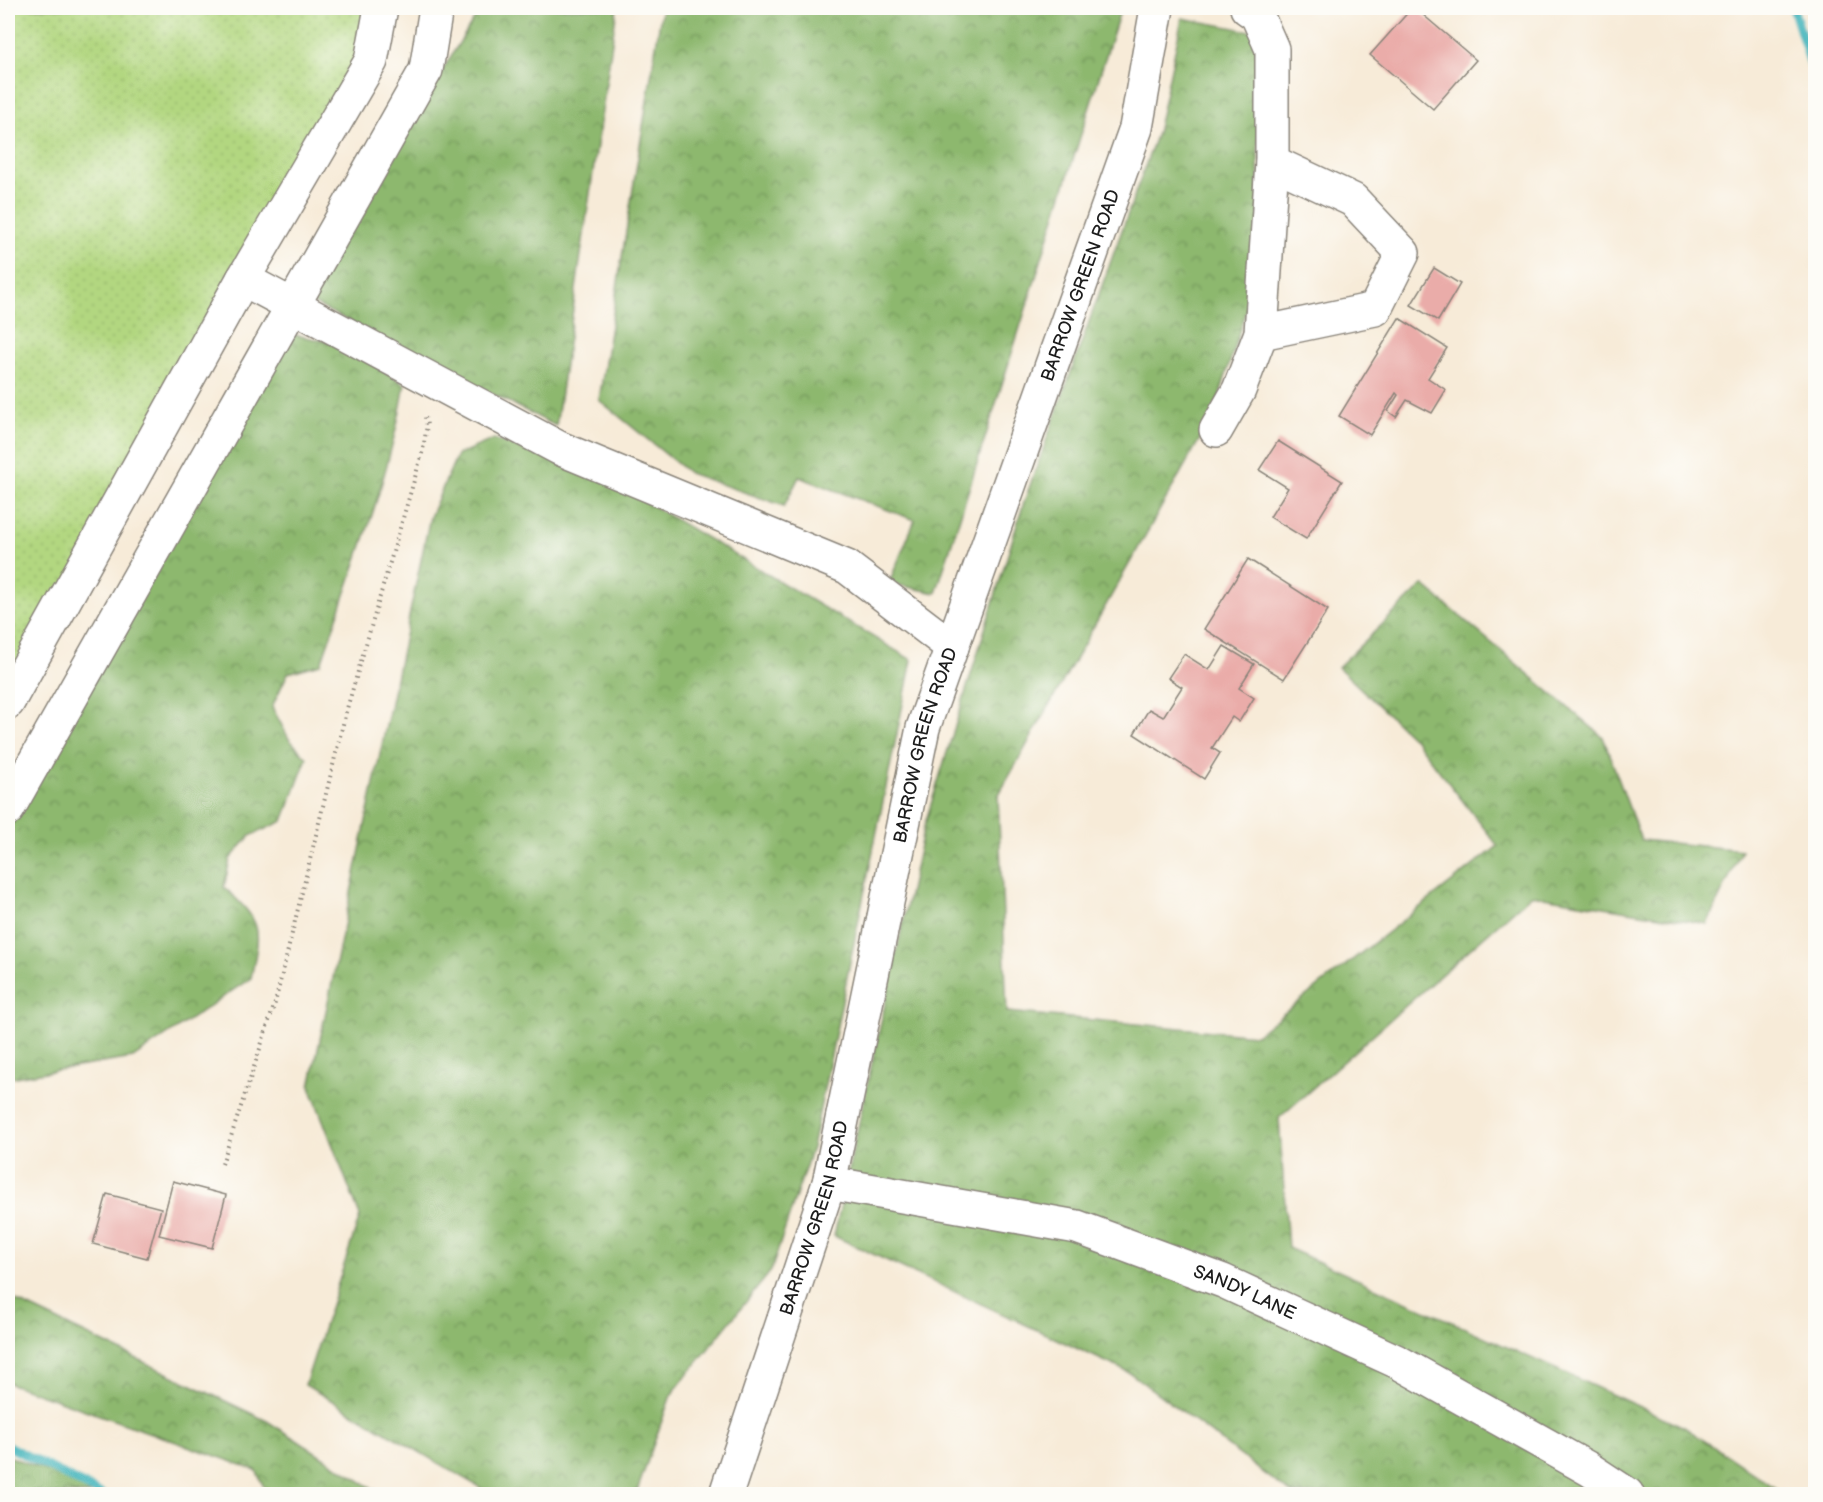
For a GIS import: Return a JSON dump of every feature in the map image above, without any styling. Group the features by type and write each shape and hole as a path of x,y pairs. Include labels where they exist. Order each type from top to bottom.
{"street":[{"path":"8,702 243,279 371,61 381,8"},
{"path":"8,810 426,70 436,8"},
{"name":"BARROW GREEN ROAD","path":"726,1494 829,1183 924,728 1136,128 1157,8"},
{"path":"1216,430 1239,390 1261,333 1272,162 1272,49 1257,15 1247,8"},
{"path":"1261,333 1375,309 1403,254 1353,200 1272,162"},
{"path":"243,279 559,448 847,567 952,647"},
{"name":"SANDY LANE","path":"829,1183 1077,1227 1223,1281 1398,1362 1590,1469 1627,1494"}],"path":[{"path":"222,1164 275,1003 346,712 423,450 427,425 421,394 405,366"}],"green space":[{"path":"8,8 371,8 361,60 8,687"},
{"path":"481,8 617,8 556,426 301,297"},
{"path":"662,8 1121,8 936,593 889,583 915,520 799,477 784,506 689,473 599,400"},
{"path":"1182,18 1256,32 1260,264 1214,414 998,796 1007,1012 1256,1035 1498,846 1415,740 1338,667 1423,585 1603,737 1641,840 1742,850 1707,924 1531,895 1279,1118 1288,1248 1684,1427 1784,1494 1292,1494 1130,1373 834,1236 924,827 1024,502 1157,133"},
{"path":"285,333 341,344 405,384 380,491 321,664 288,673 272,707 289,739 307,758 283,821 250,836 230,859 224,887 246,910 256,928 257,948 251,978 133,1058 8,1078 8,795"},
{"path":"494,439 619,486 912,660 812,1148 771,1271 671,1395 636,1494 491,1494 305,1385 360,1216 310,1087 430,517 457,455"},
{"path":"8,1297 267,1421 381,1494 267,1494 256,1470 8,1383"},
{"path":"8,1456 108,1494 8,1494"}],"building":[{"path":"1412,8 1415,8 1476,60 1433,109 1370,55"},
{"path":"1434,268 1460,284 1438,321 1411,305"},
{"path":"1399,318 1447,348 1428,378 1446,390 1432,413 1407,400 1396,417 1388,411 1398,395 1396,393 1370,435 1339,416"},
{"path":"1278,441 1342,481 1306,539 1270,517 1288,488 1259,470"},
{"path":"1248,559 1328,610 1284,679 1204,629"},
{"path":"1224,646 1254,664 1239,688 1254,698 1239,722 1232,717 1212,748 1220,753 1204,779 1134,734 1149,709 1163,717 1182,687 1168,678 1184,654 1209,670"},
{"path":"173,1181 226,1195 212,1248 159,1235"},
{"path":"107,1194 161,1208 147,1258 93,1244"}],"waterway":[{"path":"1793,8 1816,80"},
{"path":"8,1446 101,1494"}]}
